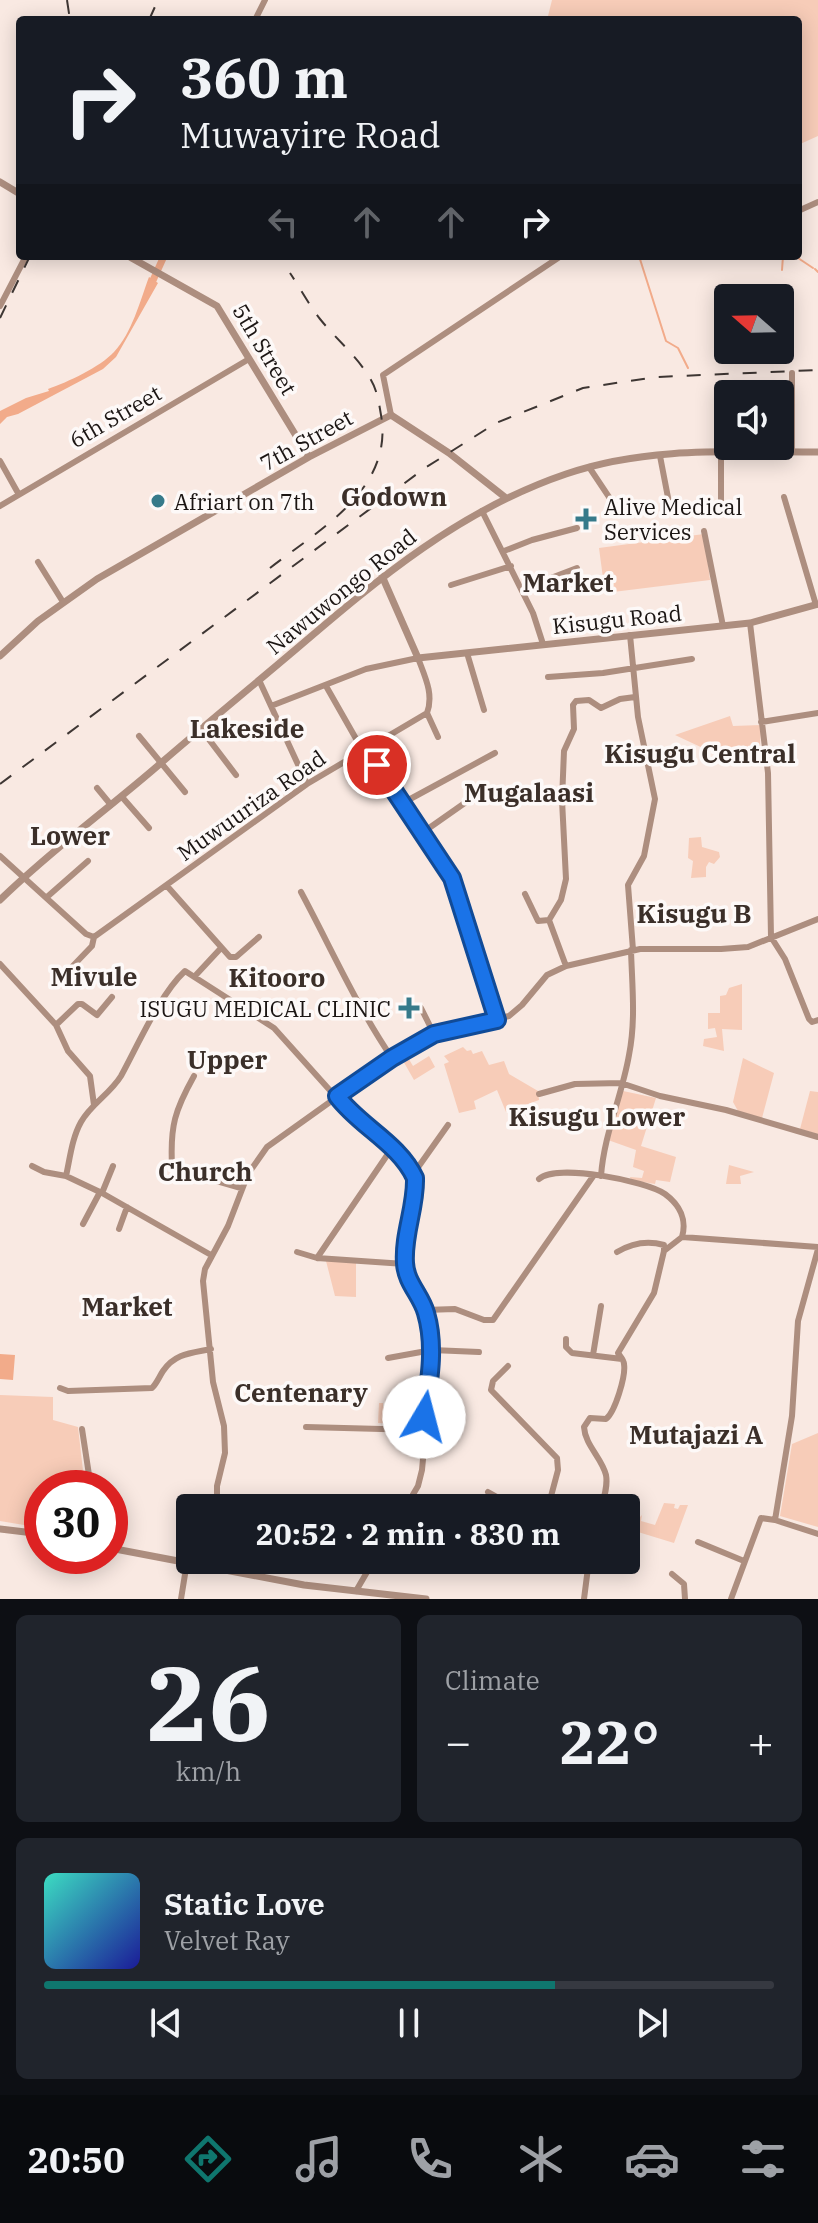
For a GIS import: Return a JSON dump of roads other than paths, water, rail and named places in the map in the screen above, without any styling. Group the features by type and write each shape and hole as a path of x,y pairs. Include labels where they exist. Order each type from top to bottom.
{"street":[{"path":"0,306 24,260"},
{"name":"5th Street","path":"137,260 217,306 309,457"},
{"path":"506,498 449,453 391,415 383,375 555,260"},
{"name":"6th Street","path":"0,506 249,359"},
{"path":"792,373 792,380"},
{"name":"7th Street","path":"0,656 38,621 97,579 309,457 391,415"},
{"name":"Nawuwongo Road","path":"0,900 382,576 452,528 506,498 589,467 714,452"},
{"name":"Nawuwongo Road","path":"794,452 818,452"},
{"path":"660,456 671,513"},
{"path":"721,460 721,511"},
{"path":"0,461 18,493"},
{"path":"589,467 621,515"},
{"path":"784,497 817,605"},
{"path":"482,511 522,589 543,644"},
{"path":"504,551 520,543 577,528"},
{"path":"704,531 723,626"},
{"path":"38,562 63,602"},
{"path":"451,585 511,566"},
{"path":"522,589 577,568"},
{"path":"382,576 429,687 431,702 427,713 438,737"},
{"name":"Kisugu Road","path":"418,658 750,623 817,605"},
{"path":"750,623 769,798 771,937 785,959 809,1019 812,1022 818,1020"},
{"path":"425,1310 455,1309 484,1320 493,1320 598,1175 629,1055 633,1025 628,885 644,856 655,799 635,697 630,635"},
{"path":"467,653 484,710"},
{"path":"271,706 366,669 418,658"},
{"path":"548,677 603,673 692,659"},
{"path":"259,680 307,784"},
{"path":"326,686 365,750 452,878 497,1020"},
{"path":"549,920 561,900 566,879 562,800 564,751 574,729 575,702 589,700 601,708 620,699 635,697"},
{"name":"Muwuuriza Road","path":"68,971 92,946 94,937 307,784 427,713"},
{"path":"761,722 818,713"},
{"path":"201,729 236,775"},
{"path":"139,736 185,792"},
{"path":"401,804 495,753"},
{"path":"97,788 111,805"},
{"path":"122,797 149,828"},
{"path":"422,833 469,800"},
{"path":"0,856 86,934 94,937"},
{"path":"47,897 88,861"},
{"path":"167,886 230,957 236,957 259,937"},
{"path":"301,892 363,1012 392,1058"},
{"path":"525,894 538,921 549,920"},
{"path":"217,1494 225,1438 213,1382 203,1281 211,1255 232,1218 241,1188 253,1163 267,1147 392,1058 434,1034 497,1020 514,1013 547,975 566,966 632,950 748,947 818,919"},
{"path":"549,920 566,966"},
{"path":"195,976 221,948"},
{"path":"0,964 56,1025 68,1051 90,1076 94,1105"},
{"path":"66,1176 81,1123 120,1077 185,971 274,1028 344,1106 392,1148 414,1173"},
{"path":"56,1025 78,1004 97,1015 112,997"},
{"path":"421,1008 434,1034"},
{"path":"194,1076 174,1114 171,1128 173,1167 241,1188"},
{"path":"539,1094 575,1084 621,1083 818,1137"},
{"path":"413,1494 422,1470 419,1430 424,1417 432,1350 425,1310 407,1280 404,1245 415,1193 414,1173 448,1125"},
{"path":"317,1258 392,1148"},
{"path":"32,1166 66,1176 101,1192 211,1255"},
{"path":"83,1224 113,1166"},
{"path":"539,1179 547,1173 598,1175 654,1188 666,1195 684,1218 682,1237"},
{"path":"119,1229 127,1207"},
{"path":"664,1251 682,1237 818,1248 798,1321 792,1416 775,1520"},
{"path":"604,1494 607,1479 584,1427 590,1418 605,1419 611,1415 624,1365 619,1350 654,1293 664,1245 634,1244 617,1252"},
{"path":"297,1252 317,1258 405,1264"},
{"path":"593,1355 601,1306"},
{"path":"566,1339 566,1347 572,1353 622,1359"},
{"path":"60,1388 65,1391 152,1388 176,1357 211,1349"},
{"path":"388,1358 432,1350 479,1352"},
{"path":"508,1366 493,1381 491,1390 557,1458 558,1470 552,1494"},
{"path":"306,1427 419,1430"},
{"path":"82,1429 88,1470"},
{"path":"488,1492 492,1494"},
{"path":"731,1599 759,1520 767,1518 818,1534"},
{"path":"0,1529 24,1532"},
{"path":"698,1542 744,1561"},
{"path":"128,1551 176,1560"},
{"path":"181,1599 185,1574"},
{"path":"246,1574 304,1585 426,1599"},
{"path":"356,1591 366,1574"},
{"path":"584,1599 587,1574"},
{"path":"672,1574 684,1584 685,1599"}],"waterway":[{"path":"150,287 162,260"},
{"path":"640,260 666,341 678,348 688,368"},
{"path":"782,270 783,260"},
{"path":"801,260 813,268"},
{"path":"815,269 818,272"}],"railway":[{"path":"67,0 69,16"},
{"path":"151,16 158,0"},
{"path":"0,318 28,260"},
{"path":"270,568 349,505 365,486 376,465 382,441 381,415 371,380 320,319 290,273"},
{"path":"0,784 425,468 496,423 583,388 656,377 818,370"}],"place":[{"name":"Afriart on 7th","path":"158,501"},
{"name":"Alive Medical Services","path":"586,519"},
{"name":"ISUGU MEDICAL CLINIC","path":"409,1008"}],"district":[{"name":"Godown","path":"394,496"},
{"name":"Market","path":"568,582"},
{"name":"Lakeside","path":"247,728"},
{"name":"Kisugu Central","path":"700,753"},
{"name":"Mugalaasi","path":"529,792"},
{"name":"Lower","path":"70,835"},
{"name":"Kisugu B","path":"694,913"},
{"name":"Mivule","path":"94,976"},
{"name":"Kitooro","path":"277,977"},
{"name":"Upper","path":"227,1059"},
{"name":"Kisugu Lower","path":"597,1116"},
{"name":"Church","path":"205,1171"},
{"name":"Market","path":"127,1306"},
{"name":"Centenary","path":"301,1392"},
{"name":"Mutajazi A","path":"696,1434"}]}
